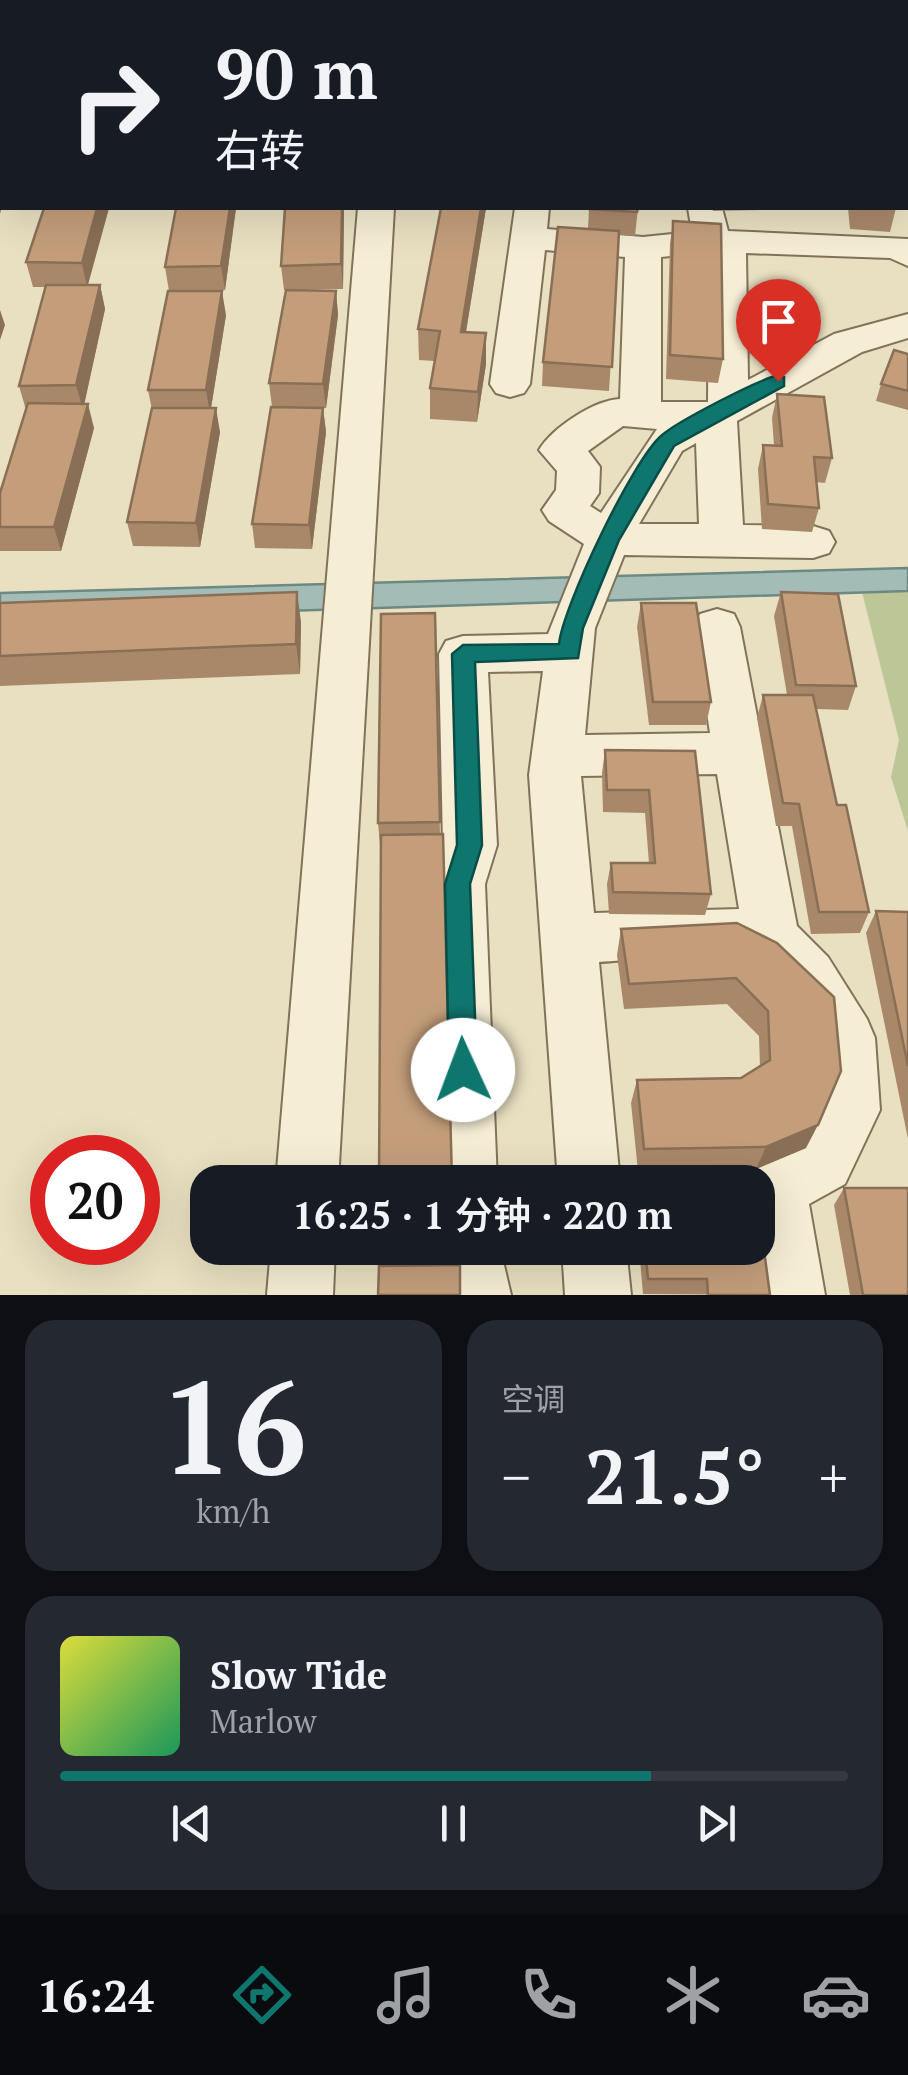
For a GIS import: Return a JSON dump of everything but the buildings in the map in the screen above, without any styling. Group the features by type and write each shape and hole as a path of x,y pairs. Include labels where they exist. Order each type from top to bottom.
{"street":[{"path":"309,1165 376,210"},
{"path":"798,210 805,244"},
{"path":"510,384 531,223 643,248 708,224 805,244 904,252 896,210"},
{"path":"708,224 728,247 717,414 722,541"},
{"path":"640,414 643,248"},
{"path":"588,1165 558,756 571,640 608,540 667,441 848,343 908,326"},
{"path":"717,414 615,412 560,450 579,466 578,493 564,510 608,540 813,542"},
{"path":"716,627 771,938 808,976 846,1038 850,1110 823,1162 775,1184"},
{"path":"466,1165 458,884 470,845 463,654 571,640"},
{"path":"558,756 740,753"},
{"path":"569,939 719,931 771,938"},
{"path":"775,1225 792,1295"},
{"path":"300,1295 302,1265"},
{"path":"472,1265 478,1295"},
{"path":"595,1265 598,1295"}],"green space":[{"path":"908,586 908,831 891,777 899,740 861,588"}],"water":[{"path":"908,568 908,591 0,620 0,593"}],"route":[{"path":"463,1070 458,884 470,845 463,654 570,652 572,628 608,540 667,441 778,381"}]}
